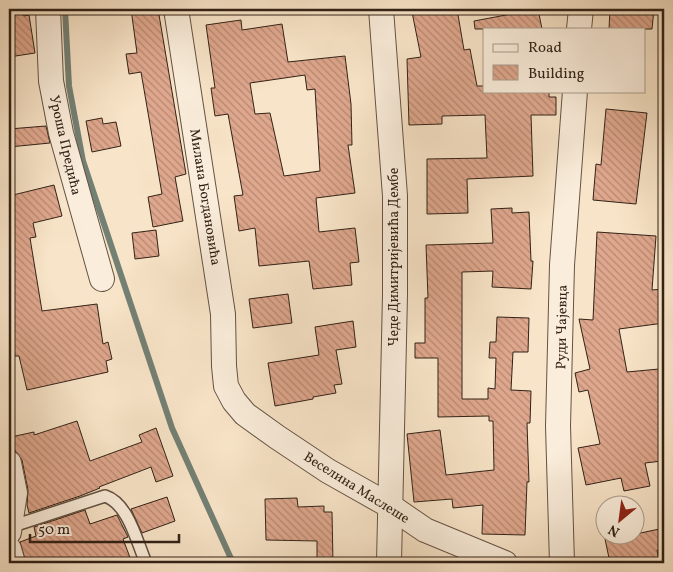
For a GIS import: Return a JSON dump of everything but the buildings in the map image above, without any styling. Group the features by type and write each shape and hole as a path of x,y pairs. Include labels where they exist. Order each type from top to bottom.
{"street":[{"name":"Уроша Предића","path":"48,9 51,81 61,133 102,279"},
{"name":"Милана Богдановића","path":"176,9 222,306 226,386"},
{"name":"Чеде Димитријевића Дембе","path":"381,9 395,196 396,295 389,563"},
{"path":"579,28 580,9"},
{"name":"Руди Чајевца","path":"562,563 558,426 562,264 575,92"},
{"name":"Веселина Маслеше","path":"226,386 234,401 245,414 328,471 390,506 425,530 505,563"},
{"path":"9,463 15,493 9,536 13,563"}],"lane":[{"path":"9,536 105,496 117,503 125,515 146,563"}],"waterway":[{"path":"65,9 69,86 83,161 172,428 233,563"}]}
